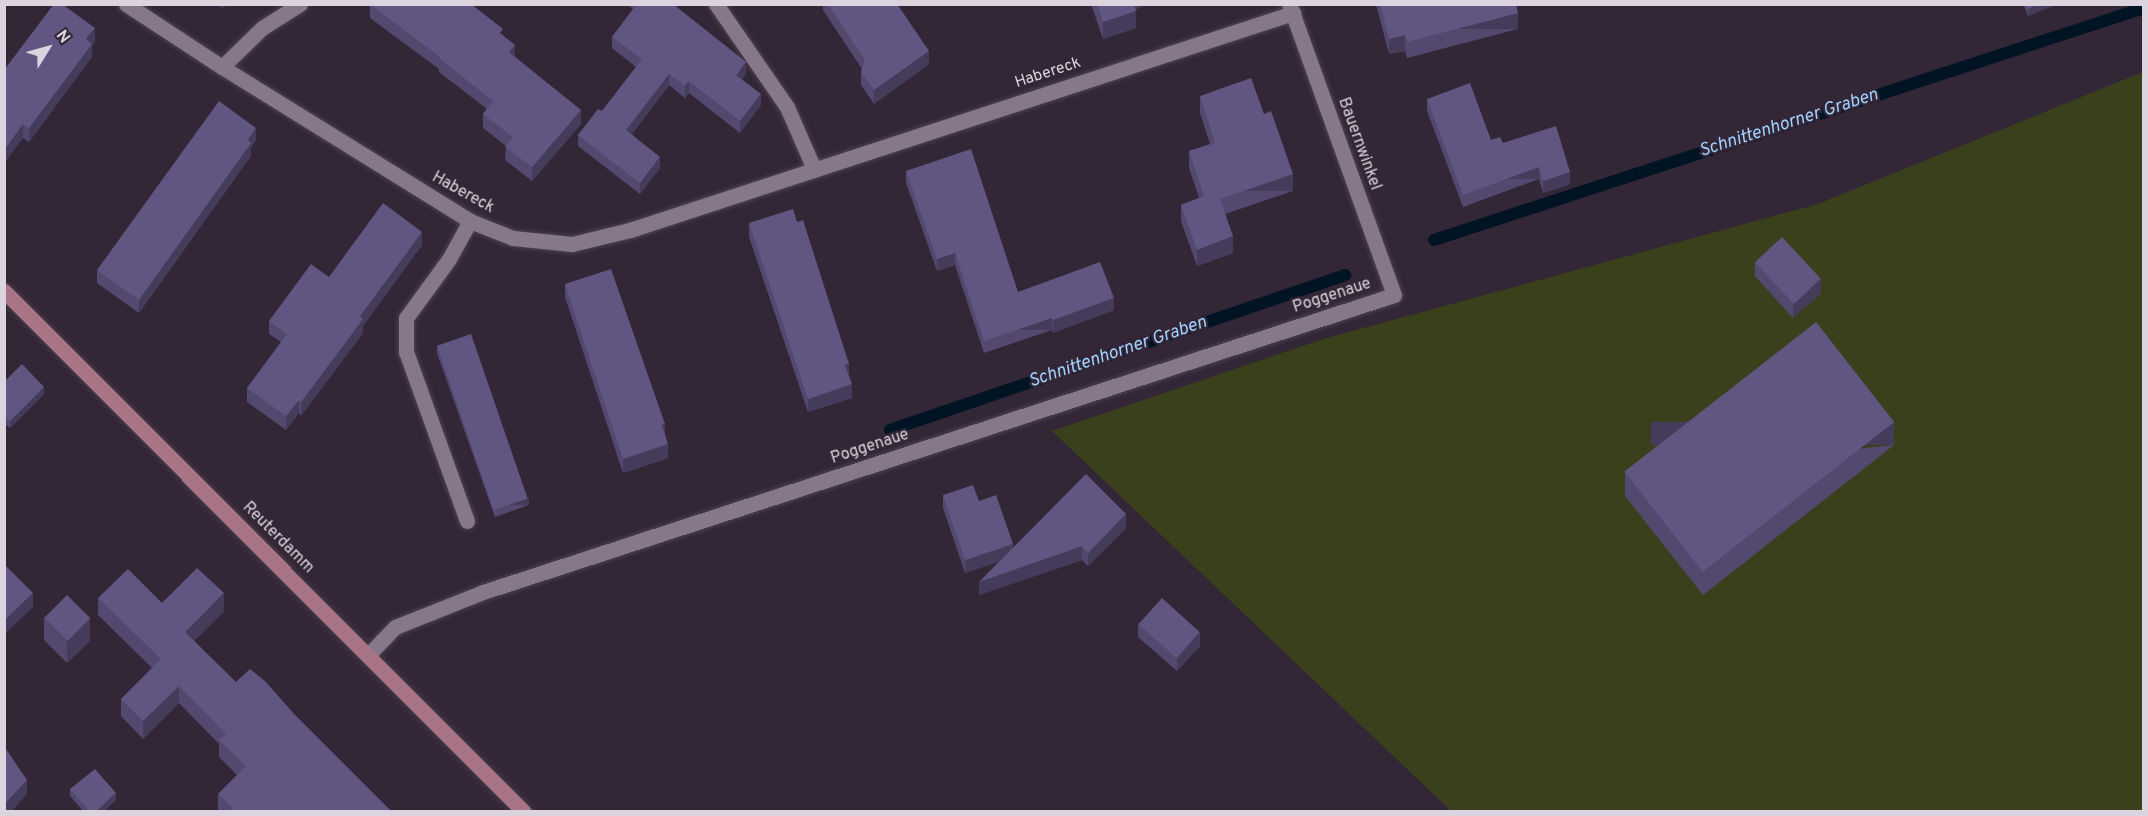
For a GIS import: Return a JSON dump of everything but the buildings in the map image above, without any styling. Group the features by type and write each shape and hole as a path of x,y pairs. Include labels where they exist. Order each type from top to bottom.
{"street":[{"name":"Habereck","path":"126,4 222,67 470,221 513,238 572,244 630,230 1291,9"},
{"path":"222,67 262,28 300,4"},
{"path":"716,4 787,107 814,169"},
{"name":"Bauernwinkel","path":"1291,9 1394,295"},
{"path":"468,521 406,352 406,318 449,259 470,221"},
{"name":"Reuterdamm","path":"4,291 369,654 524,812"},
{"name":"Poggenaue","path":"369,654 395,627 483,592 1394,295"}],"green space":[{"path":"2143,72 2143,811 1451,811 1052,431 1323,339 1818,204"}],"waterway":[{"name":"Schnittenhorner Graben","path":"1434,240 2144,8"},
{"name":"Schnittenhorner Graben","path":"890,430 1345,275"}]}
